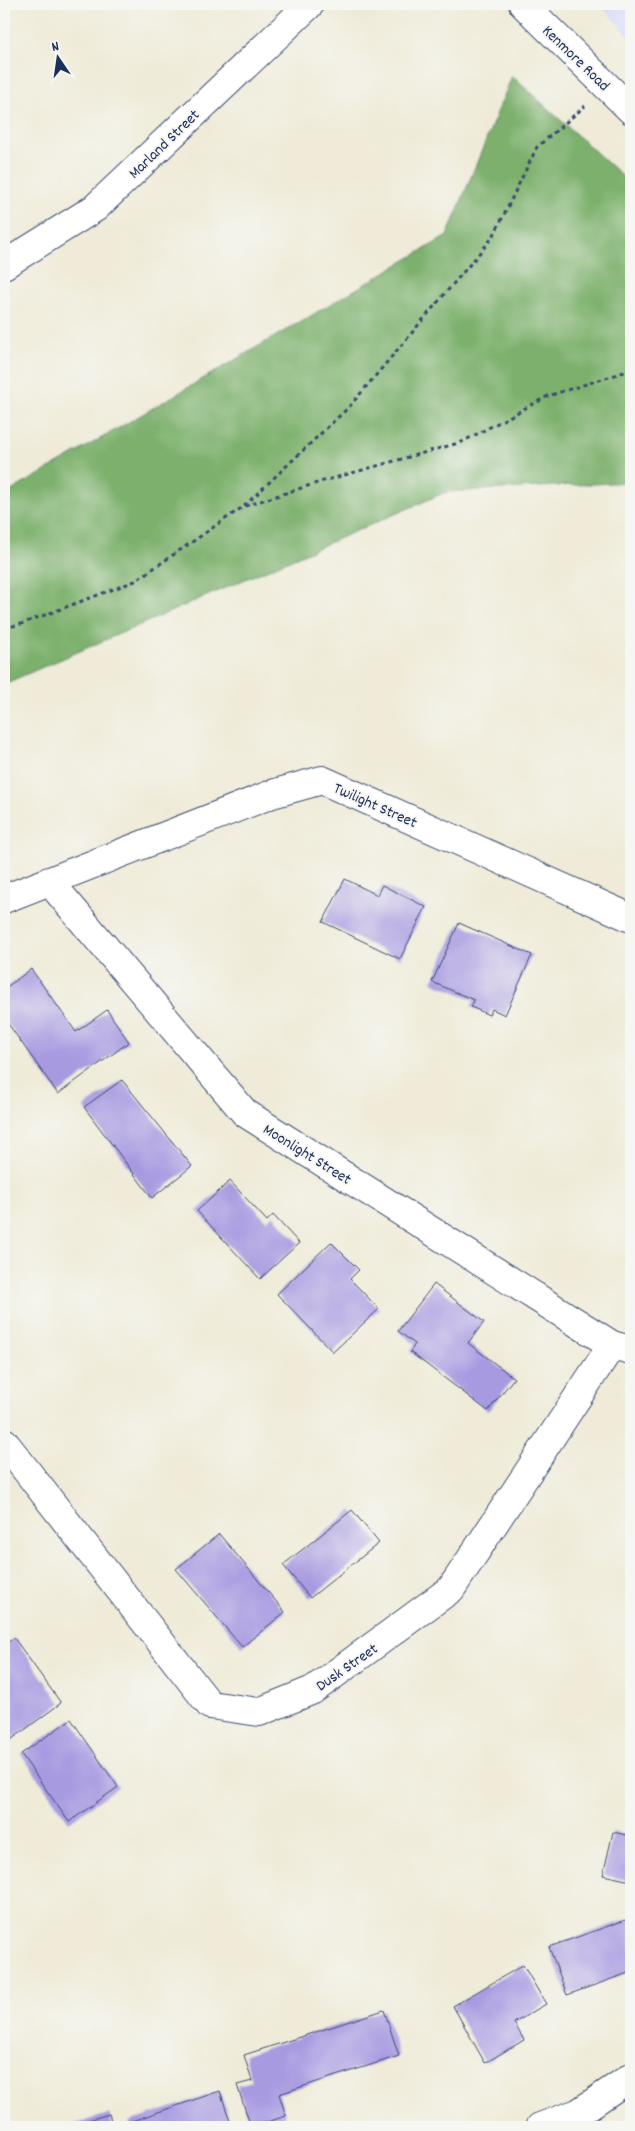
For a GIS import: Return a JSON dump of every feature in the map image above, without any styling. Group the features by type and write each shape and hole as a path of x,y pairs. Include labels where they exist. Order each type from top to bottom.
{"street":[{"name":"Marland Street","path":"4,265 95,208 310,4"},
{"name":"Kenmore Road","path":"523,4 631,110"},
{"name":"Twilight Street","path":"4,899 272,794 322,780 631,918"},
{"name":"Moonlight Street","path":"49,881 245,1113 622,1347"},
{"name":"Dusk Street","path":"4,1442 210,1705 259,1712 313,1690 452,1589 622,1347"},
{"path":"540,2127 578,2113 631,2076"}],"path":[{"path":"4,628 21,624 135,581 242,507 349,407 493,237 537,147 607,87"},
{"path":"242,507 320,482 462,442 548,396 631,370"}],"shaded area":[{"path":"600,4 631,4 631,39"}],"green space":[{"path":"512,76 631,184 631,482 446,492 4,684 4,495 447,236"}],"building":[{"path":"345,879 377,895 382,885 426,907 400,959 323,922"},
{"path":"459,923 532,955 505,1015 492,1009 489,1015 471,1007 474,1000 432,982"},
{"path":"31,969 76,1032 107,1010 129,1042 58,1094 4,1018 4,989"},
{"path":"122,1080 192,1166 152,1198 84,1107"},
{"path":"230,1181 267,1221 273,1215 299,1243 260,1279 197,1211"},
{"path":"331,1242 359,1270 350,1279 379,1309 333,1352 277,1294"},
{"path":"434,1284 484,1322 468,1343 514,1378 488,1411 410,1352 415,1344 398,1331"},
{"path":"352,1510 379,1543 310,1598 283,1565"},
{"path":"219,1534 285,1612 242,1647 176,1569"},
{"path":"14,1638 61,1703 4,1745 4,1645"},
{"path":"71,1719 118,1787 69,1822 21,1754"},
{"path":"613,1832 631,1836 631,1881 603,1875"},
{"path":"631,1918 631,1972 567,1995 549,1947"},
{"path":"523,1965 546,2004 514,2023 524,2040 485,2063 453,2006"},
{"path":"384,2010 399,2056 279,2094 286,2116 251,2127 237,2085 252,2081 244,2055"},
{"path":"220,2091 232,2127 131,2127 129,2122"},
{"path":"109,2114 113,2127 65,2127"}]}
